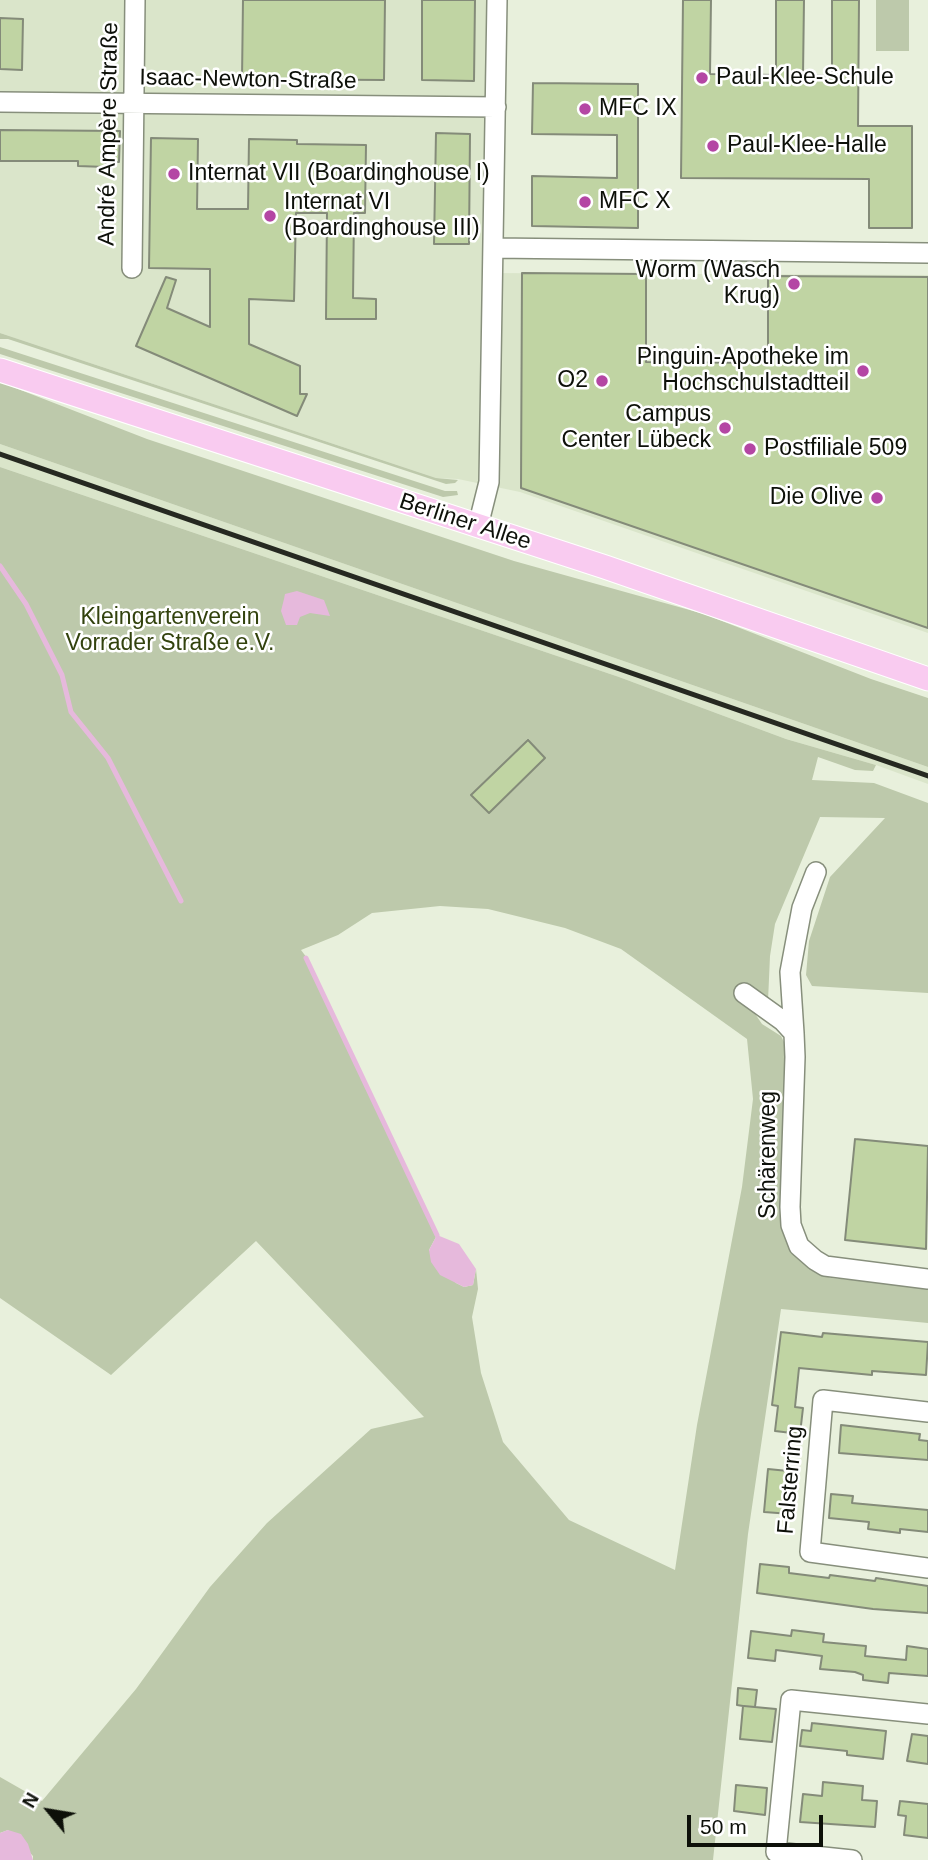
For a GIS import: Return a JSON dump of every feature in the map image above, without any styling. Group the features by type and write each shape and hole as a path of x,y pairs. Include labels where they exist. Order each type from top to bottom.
{"main road":[{"name":"Berliner Allee","path":"0,370 605,567 928,679"}],"street":[{"name":"André Ampère Straße","path":"132,268 135,0"},
{"path":"478,526 489,482 497,0"},
{"name":"Isaac-Newton-Straße","path":"0,102 496,107"},
{"path":"493,248 928,253"},
{"name":"Schärenweg","path":"816,872 802,908 790,972 795,1057 791,1225 799,1245 815,1261 825,1266 928,1279"},
{"path":"744,993 783,1021 793,1034"},
{"name":"Falsterring","path":"928,1412 823,1400 810,1552 928,1568"},
{"path":"852,1860 776,1852 792,1700 928,1714"}],"shaded area":[{"path":"0,0 489,0 484,273 928,275 928,633 520,492 458,479 436,478 0,333"},
{"path":"0,444 928,767 928,784 876,765 786,739 619,677 0,467"},
{"path":"297,591 324,600 330,616 310,613 300,617 297,625 286,625 281,611 285,594"},
{"path":"437,1235 459,1244 476,1269 473,1285 464,1287 440,1275 431,1262 429,1250"},
{"path":"8,1830 21,1834 28,1844 33,1860 0,1860 0,1833"}],"green space":[{"path":"876,0 909,0 909,51 876,51"},
{"path":"0,333 436,478 458,480 446,484 8,339 0,339"},
{"path":"0,347 445,491 457,491 458,495 443,497 0,354"},
{"path":"0,382 147,439 514,561 704,614 871,679 928,698 928,767 0,444"},
{"name":"Kleingartenverein Vorrader Straße e.V.","path":"0,467 619,677 786,739 876,765 873,771 855,770 818,757 812,780 874,783 928,803 928,993 812,986 806,975 809,941 830,877 885,818 820,817 775,924 768,1001 747,1002 762,1024 781,1036 789,1052 782,1224 786,1240 805,1265 831,1278 928,1287 928,1323 781,1309 748,1534 713,1860 33,1860 33,1856 8,1830 0,1833 0,1777 42,1801 136,1689 210,1587 267,1523 371,1429 424,1417 256,1241 111,1375 0,1298","holes":["440,906 488,909 565,928 621,949 747,1039 753,1099 742,1187 697,1425 675,1570 569,1520 503,1442 481,1373 472,1317 478,1289 476,1269 473,1285 464,1287 456,1283 429,1250 437,1235 301,950 338,935 372,913"]}],"building":[{"path":"243,0 385,0 384,80 242,79"},
{"path":"422,0 475,0 474,81 422,80"},
{"path":"683,0 711,0 710,74 776,75 776,0 804,0 803,75 832,76 832,0 859,0 858,126 912,126 912,228 869,228 869,179 681,178"},
{"path":"0,18 23,19 22,70 0,69"},
{"path":"533,83 638,84 638,228 532,226 532,176 617,178 617,135 532,134"},
{"path":"0,130 120,131 119,162 106,162 106,167 78,166 78,161 0,161"},
{"path":"436,133 470,134 469,244 434,244"},
{"path":"151,138 198,139 197,209 248,209 249,139 297,140 297,144 366,145 365,213 354,213 353,298 376,299 376,319 326,319 327,213 296,213 294,301 249,299 249,344 300,366 300,394 307,394 297,416 136,346 166,277 176,280 167,308 210,327 210,269 149,268"},
{"name":"Campus Center Lübeck","path":"522,273 646,274 646,362 768,363 768,276 928,277 928,628 521,488"},
{"path":"528,740 545,758 489,813 471,795"},
{"path":"855,1139 928,1146 926,1249 845,1240"},
{"path":"781,1332 822,1337 823,1333 928,1342 926,1375 872,1371 872,1375 799,1368 795,1407 803,1408 800,1434 775,1431 778,1406 772,1405"},
{"path":"841,1425 920,1434 919,1440 928,1441 928,1460 839,1453"},
{"path":"768,1469 788,1471 787,1484 794,1484 791,1514 764,1512"},
{"path":"831,1494 853,1496 852,1503 928,1510 928,1532 900,1529 900,1533 868,1529 869,1522 829,1518"},
{"path":"760,1564 789,1567 789,1573 875,1581 876,1578 928,1586 928,1613 873,1609 757,1593"},
{"path":"792,1630 824,1634 823,1642 866,1646 865,1656 906,1660 907,1646 928,1649 928,1676 889,1673 888,1683 863,1680 863,1675 855,1672 820,1669 822,1656 776,1650 775,1661 748,1658 751,1631 791,1636"},
{"path":"738,1688 757,1690 755,1707 744,1706 776,1709 772,1742 740,1739 743,1706 737,1705"},
{"path":"812,1723 886,1731 883,1759 847,1755 847,1751 800,1746 802,1730 811,1731"},
{"path":"912,1734 928,1736 928,1764 907,1761"},
{"path":"823,1782 863,1786 862,1800 877,1801 875,1827 800,1822 803,1794 822,1796"},
{"path":"736,1785 767,1788 765,1815 734,1811"},
{"path":"900,1801 928,1804 928,1838 904,1835 906,1816 898,1815"}],"waterway":[{"path":"0,566 26,604 62,675 71,712 108,758 181,901"},
{"path":"306,958 437,1235"}],"railway":[{"path":"0,454 928,776"}],"place":[{"name":"Paul-Klee-Schule","path":"702,78"},
{"name":"MFC IX","path":"585,109"},
{"name":"Paul-Klee-Halle","path":"713,146"},
{"name":"Internat VII (Boardinghouse I)","path":"174,174"},
{"name":"MFC X","path":"585,202"},
{"name":"Internat VI (Boardinghouse III)","path":"270,216"},
{"name":"Worm (Wasch Krug)","path":"794,284"},
{"name":"Pinguin-Apotheke im Hochschulstadtteil","path":"863,371"},
{"name":"O2","path":"602,381"},
{"name":"Campus Center Lübeck","path":"725,428"},
{"name":"Postfiliale 509","path":"750,449"},
{"name":"Die Olive","path":"877,498"}]}
